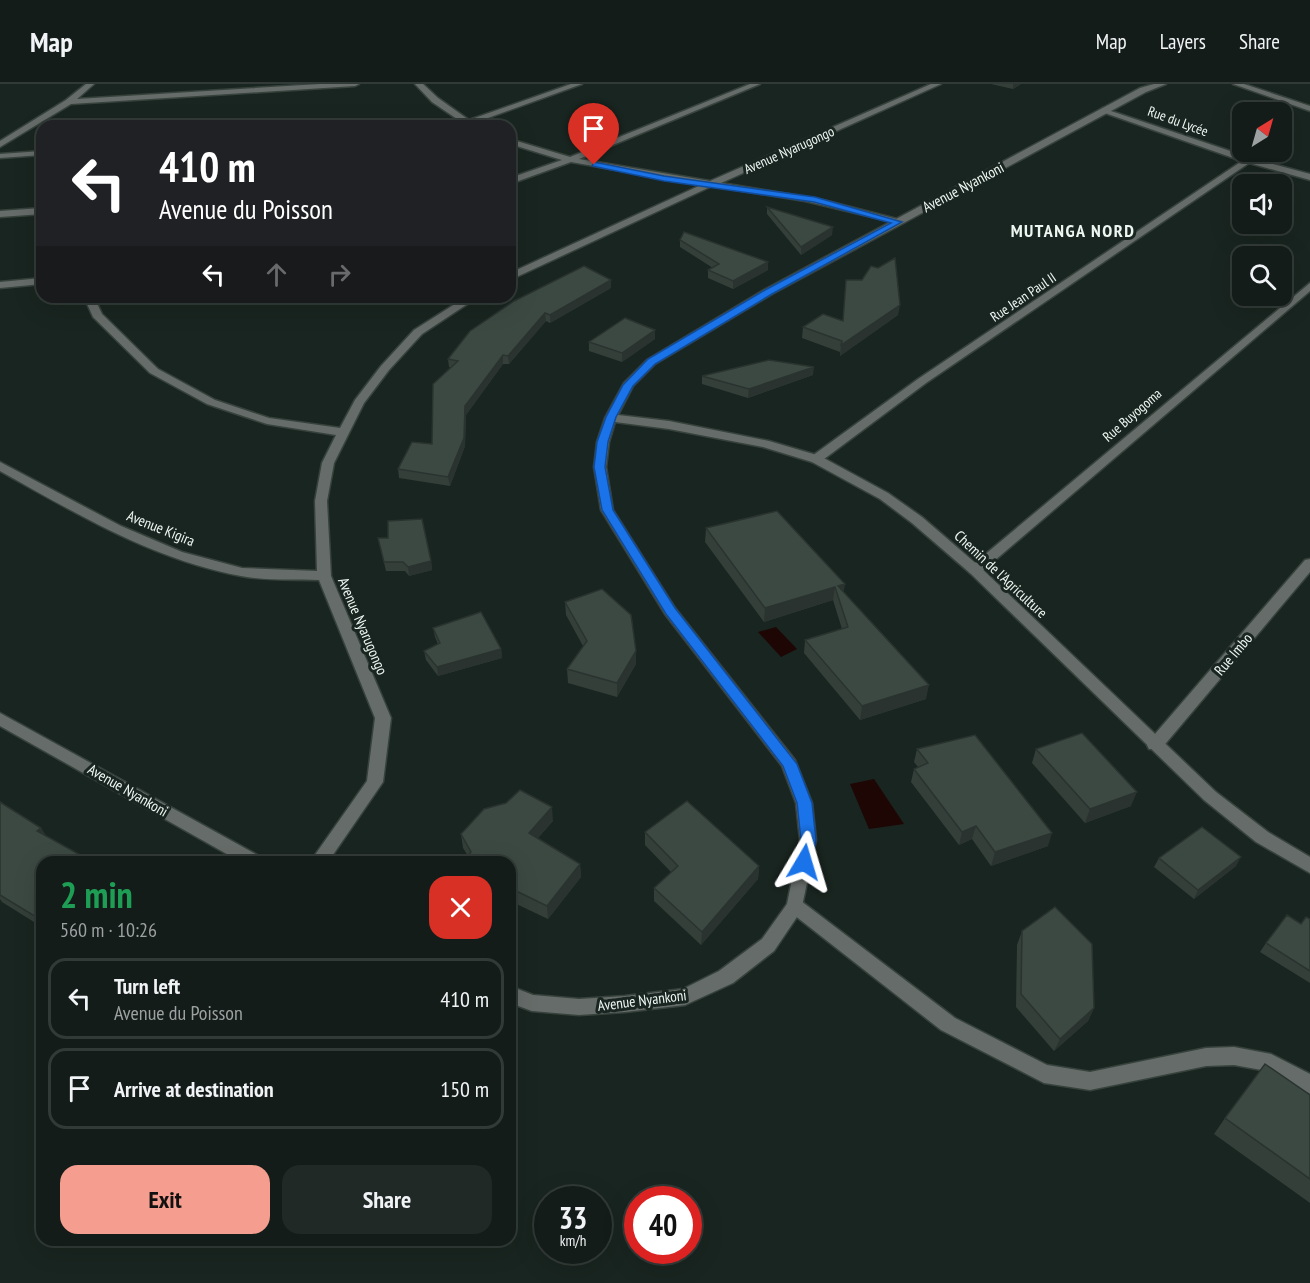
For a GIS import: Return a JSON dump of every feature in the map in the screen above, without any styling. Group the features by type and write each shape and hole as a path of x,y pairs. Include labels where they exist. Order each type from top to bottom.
{"street":[{"path":"40,120 69,102 90,84"},
{"path":"69,102 355,84"},
{"path":"419,84 465,120"},
{"path":"484,120 578,84"},
{"path":"516,179 572,159 756,84"},
{"name":"Avenue Nyarugongo","path":"516,274 938,84"},
{"name":"Avenue Nyankoni","path":"516,996 532,1003 579,1007 685,997 726,977 768,945 795,906 808,840 804,803 789,764 670,611 607,510 600,467 603,442 611,417 628,385 651,362 768,292 1143,90 1162,84"},
{"path":"1238,84 1310,109"},
{"name":"Rue du Lycée","path":"1106,110 1232,154"},
{"path":"0,145 36,123"},
{"path":"516,143 572,159 640,174 815,200 898,222"},
{"path":"0,156 36,153"},
{"name":"Rue Jean Paul II","path":"816,459 922,381 1245,162"},
{"name":"Rue du Lycée","path":"1255,162 1310,177"},
{"path":"0,214 36,211"},
{"path":"0,285 36,282"},
{"name":"Rue Buyogoma","path":"975,570 1310,286"},
{"path":"92,303 97,315 154,371 211,402 267,421 342,432"},
{"name":"Avenue Nyarugongo","path":"323,856 375,782 381,749 383,717 324,576 321,501 328,463 359,402 385,368 418,332 464,303"},
{"name":"Chemin de l'Agriculture","path":"611,417 717,433 816,459 884,496 917,520 975,570 1210,796 1262,837 1310,866"},
{"name":"Avenue Kigira","path":"0,466 104,522 174,554 242,572 324,576"},
{"name":"Rue Imbo","path":"1155,745 1310,563"},
{"name":"Avenue Nyankoni","path":"0,718 244,856"},
{"path":"795,906 948,1024 1044,1074 1090,1081 1206,1057 1234,1056 1271,1064 1310,1085"}],"shaded area":[{"path":"776,627 797,649 781,657 758,632"},
{"path":"874,779 904,824 869,829 850,784"}],"building":[{"path":"767,207 833,227 801,247"},
{"path":"684,232 768,262 733,281 708,270 719,264 680,240"},
{"path":"895,258 900,305 841,345 842,341 803,327 823,314 843,321 846,280 862,280 871,266 878,268"},
{"path":"584,266 611,280 550,315 545,313 508,356 503,355 465,406 464,438 448,477 398,469 412,442 432,444 433,384 458,361 448,359 470,331 511,303 516,303 516,300"},
{"path":"625,318 655,330 622,353 589,342"},
{"path":"769,360 814,367 749,389 702,376"},
{"path":"777,511 845,584 838,586 929,685 862,706 805,640 848,627 835,587 765,608 706,528"},
{"path":"422,519 431,561 408,567 403,562 384,562 378,538 388,538 388,521"},
{"path":"602,589 631,615 636,651 617,683 567,669 587,641 565,602"},
{"path":"481,612 501,649 437,667 424,651 440,643 433,628"},
{"path":"1082,733 1137,792 1090,809 1036,749"},
{"path":"975,735 1052,833 995,852 976,826 962,832 914,769 928,763 917,749"},
{"path":"520,790 552,807 529,833 580,864 547,906 516,891 516,856 468,856 471,852 461,834 484,809 506,803"},
{"path":"687,801 759,866 702,932 654,888 678,866 645,832"},
{"path":"0,802 41,828 37,831 82,856 36,856 36,917 0,895"},
{"path":"1202,827 1241,857 1198,890 1159,858"},
{"path":"1055,907 1092,944 1094,1008 1060,1039 1021,994 1022,931"},
{"path":"1287,915 1301,924 1306,917 1310,919 1310,971 1266,943"},
{"path":"1265,1064 1310,1095 1310,1179 1225,1118"}],"district":[{"name":"MUTANGA NORD","path":"1073,230"}],"route":[{"path":"594,165 664,178 815,200 898,222 768,292 651,362 628,385 611,417 603,442 600,467 607,510 670,611 789,764 804,803 808,840 804,862"}]}
